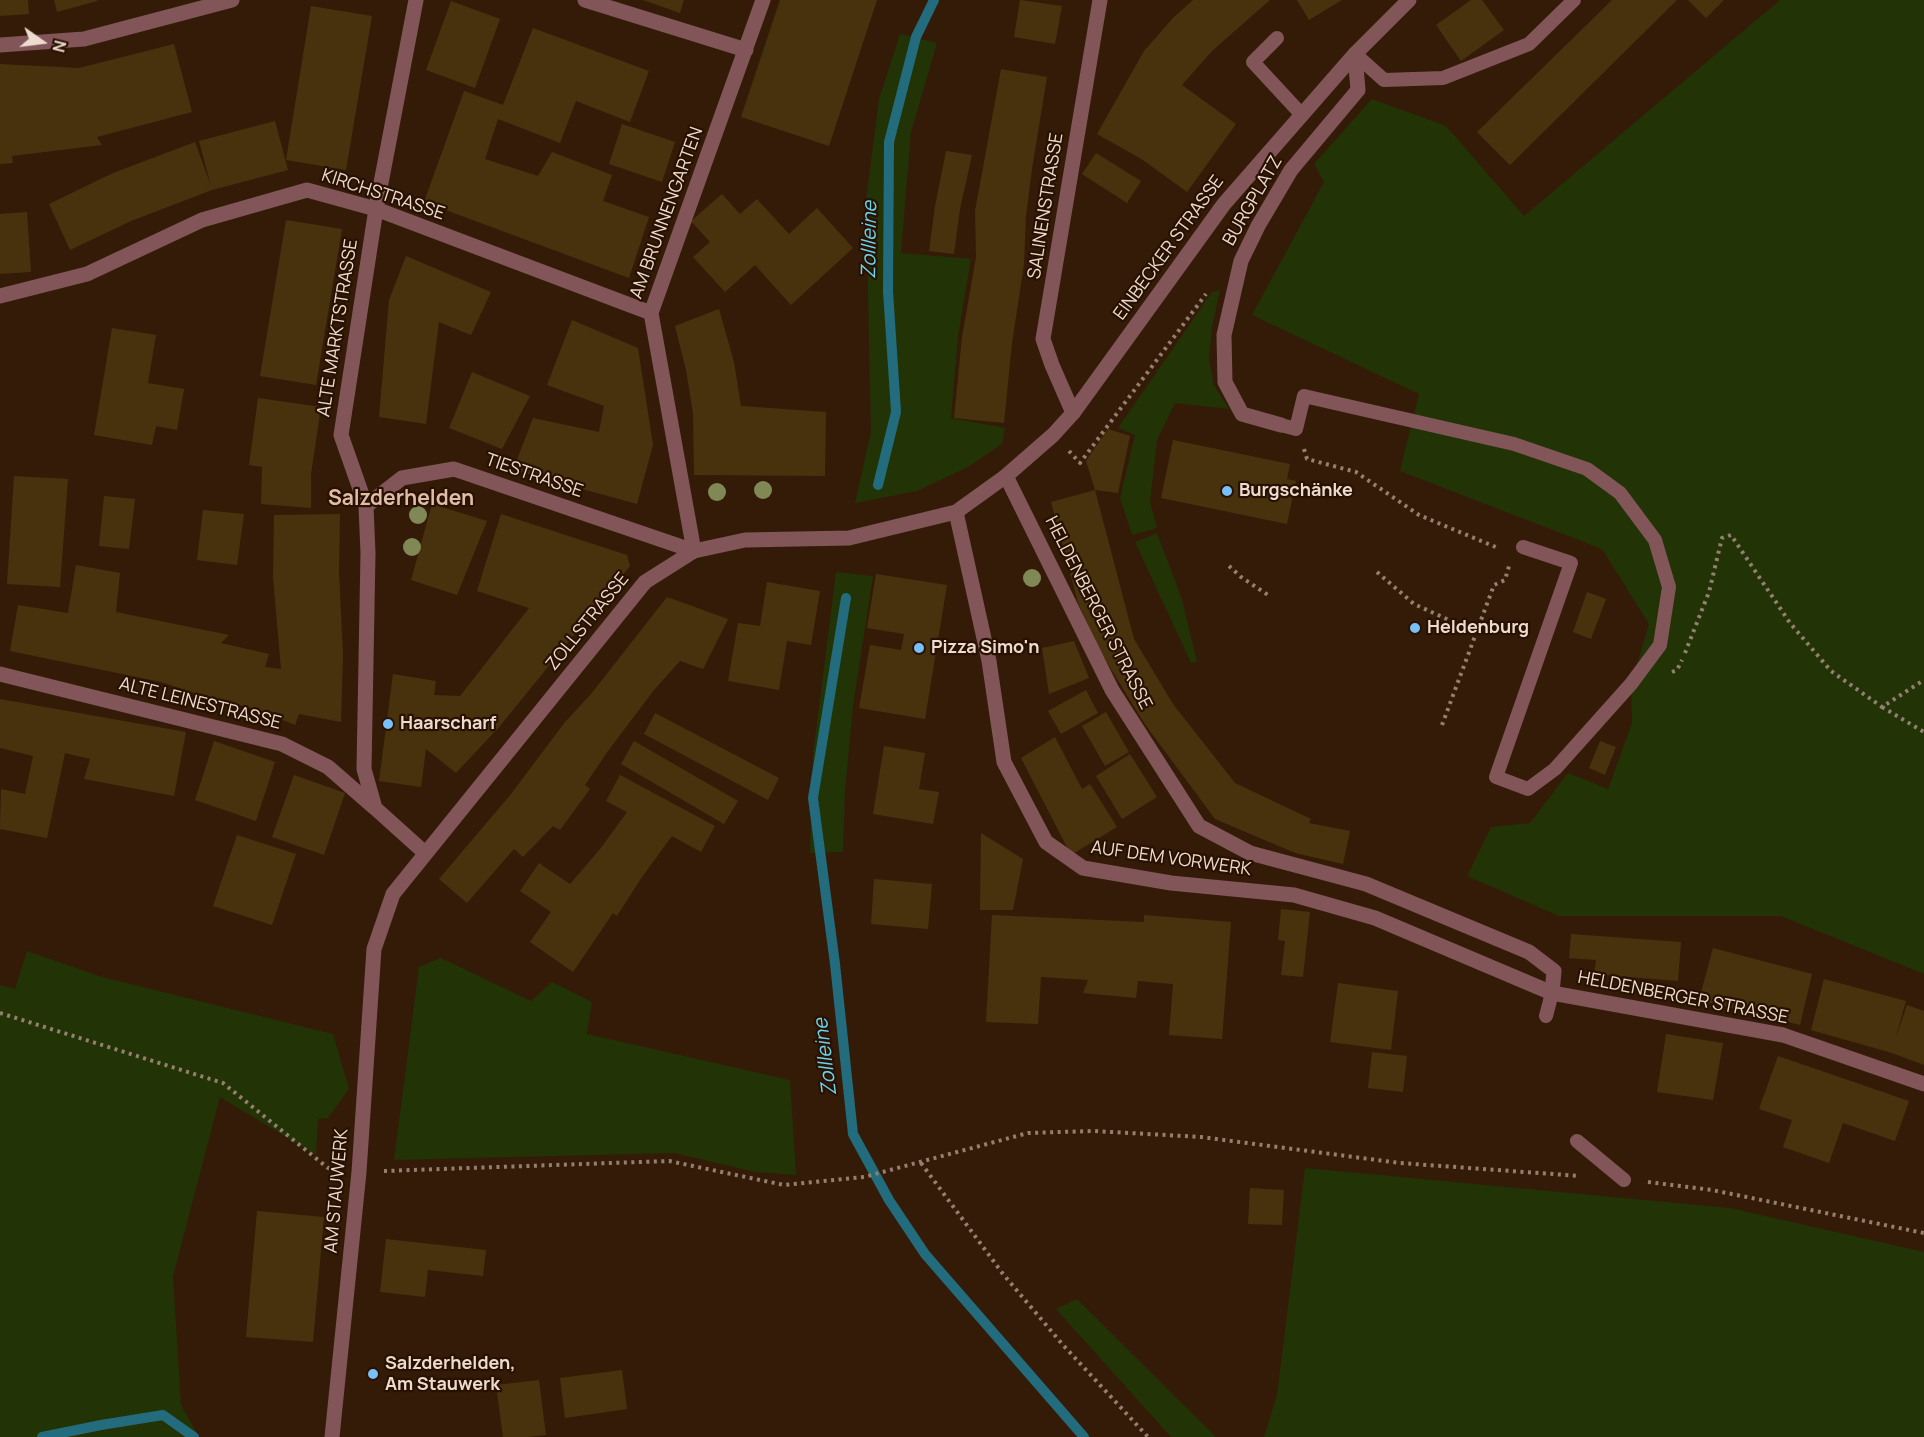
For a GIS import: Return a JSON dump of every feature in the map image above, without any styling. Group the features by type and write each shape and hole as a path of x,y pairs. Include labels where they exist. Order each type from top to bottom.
{"street":[{"path":"0,45 84,39 232,0"},
{"name":"ALTE MARKTSTRASSE","path":"375,808 364,769 368,553 366,506 341,435 376,209 416,0"},
{"path":"585,0 746,51"},
{"name":"AM BRUNNENGARTEN","path":"694,551 651,313 763,0"},
{"name":"SALINENSTRASSE","path":"1073,413 1043,339 1100,0"},
{"name":"EINBECKER STRASSE","path":"956,512 1006,476 1053,435 1073,413 1224,204 1355,54 1409,0"},
{"name":"BURGPLATZ","path":"1281,425 1242,414 1225,382 1224,336 1241,261 1258,226 1291,170 1358,90 1355,54"},
{"name":"KIRCHSTRASSE","path":"0,296 87,274 202,220 307,190 376,209 651,313"},
{"name":"TIESTRASSE","path":"366,506 402,478 454,469 694,551"},
{"name":"HELDENBERGER STRASSE","path":"1006,476 1112,690 1199,826 1250,853 1366,884 1529,952 1554,971 1552,993 1783,1035 1924,1084"},
{"name":"ZOLLSTRASSE","path":"374,948 393,894 645,582 694,551 745,540 849,538 956,512"},
{"name":"AUF DEM VORWERK","path":"956,512 989,661 1004,762 1046,842 1083,868 1171,883 1294,895 1375,918 1552,993"},
{"name":"ALTE LEINESTRASSE","path":"0,674 282,744 328,767 375,808"},
{"path":"375,808 425,853"},
{"name":"AM STAUWERK","path":"332,1437 359,1172 374,948"}],"lane":[{"path":"1355,54 1384,80 1443,78 1529,44 1574,0"},
{"path":"1277,38 1253,62 1302,115"},
{"path":"1281,425 1296,429 1304,396 1514,444 1587,469 1620,493 1655,540 1669,587 1660,645 1630,684 1555,769 1528,789 1496,777 1571,563 1518,551"},
{"path":"1546,1017 1552,993"},
{"path":"1577,1141 1624,1179"}],"path":[{"path":"1053,435 1080,463 1209,291"},
{"path":"1307,459 1356,472 1419,515 1518,551 1505,580 1494,585 1442,725"},
{"path":"1630,684 1677,670 1693,636 1709,592 1722,538 1731,535 1790,623 1831,671 1882,707 1924,732"},
{"path":"1229,566 1240,577 1271,597"},
{"path":"1377,572 1414,604 1476,633"},
{"path":"1882,707 1924,680"},
{"path":"0,1013 223,1083 328,1168 359,1172 669,1161 784,1185 864,1177 1028,1134 1093,1131 1202,1137 1400,1163 1624,1179 1712,1190 1924,1233"},
{"path":"921,1163 1003,1274 1063,1345 1148,1437"}],"green space":[{"path":"1780,0 1924,0 1924,974 1781,916 1559,916 1467,876 1491,827 1530,823 1568,773 1608,789 1632,723 1631,684 1649,624 1602,549 1400,471 1419,394 1252,315 1324,182 1314,164 1372,99 1446,126 1524,216"},
{"path":"900,34 937,43 911,132 901,253 971,259 958,336 951,418 1005,428 1002,444 968,467 917,491 855,503 871,432 866,200 879,99"},
{"path":"1220,290 1212,327 1209,359 1214,385 1229,409 1175,403 1157,440 1150,502 1157,528 1132,535 1120,498 1135,435 1118,428 1212,292"},
{"path":"1157,533 1182,599 1197,662 1191,663 1135,542"},
{"path":"836,572 873,576 853,706 845,791 843,852 810,853 813,754"},
{"path":"27,951 102,977 333,1034 349,1089 328,1118 318,1119 316,1155 220,1097 173,1276 181,1405 199,1437 0,1437 0,985 15,989"},
{"path":"441,958 531,1001 552,982 592,1002 587,1034 790,1080 796,1175 755,1172 674,1153 394,1160 419,967"},
{"path":"1305,1168 1730,1208 1924,1252 1924,1437 1264,1437 1277,1395"},
{"path":"1077,1299 1216,1437 1171,1437 1056,1309"}],"building":[{"path":"0,0 28,0 29,14 0,16"},
{"path":"54,0 97,0 97,1 57,12"},
{"path":"643,0 684,0 680,13"},
{"path":"780,0 877,0 829,146 741,117"},
{"path":"1020,0 1062,6 1055,44 1014,37"},
{"path":"1193,0 1270,0 1212,51 1182,85 1236,124 1187,192 1143,160 1097,134 1144,51 1173,18"},
{"path":"1297,0 1342,0 1309,20"},
{"path":"1471,0 1482,0 1504,30 1461,61 1436,25"},
{"path":"1612,0 1677,0 1510,165 1477,132"},
{"path":"1688,0 1724,0 1706,18"},
{"path":"451,1 500,19 475,88 426,70"},
{"path":"311,6 372,16 346,170 286,160"},
{"path":"533,28 649,71 630,122 576,101 560,143 498,119 485,159 538,176 552,152 612,175 603,201 649,217 629,278 424,202 464,91 503,105"},
{"path":"174,44 192,112 97,137 102,145 12,156 13,163 0,164 0,64 79,68"},
{"path":"1001,69 1047,77 1026,216 1024,264 1012,343 1004,423 954,418 962,337 976,257 975,211"},
{"path":"275,121 288,170 212,190 131,221 70,250 49,204 113,173 195,142 211,186 199,141"},
{"path":"622,124 675,142 662,182 609,164"},
{"path":"946,151 972,155 960,209 954,254 929,251"},
{"path":"1096,153 1141,181 1127,203 1082,174"},
{"path":"722,194 740,214 757,199 789,234 817,208 853,248 791,305 755,265 725,292 693,257 710,242 691,221"},
{"path":"27,212 31,272 0,274 0,214"},
{"path":"286,220 342,229 316,385 260,376"},
{"path":"406,256 491,292 471,335 439,322 426,424 379,417 389,300"},
{"path":"719,309 734,362 741,406 826,412 825,476 694,475 693,413 686,370 675,326"},
{"path":"572,320 638,348 653,445 637,504 513,470 533,418 599,432 604,406 547,385"},
{"path":"112,328 156,335 148,383 184,389 177,430 156,426 152,445 94,435"},
{"path":"472,372 530,396 502,449 449,428"},
{"path":"258,398 321,407 311,474 311,508 261,504 262,467 249,465"},
{"path":"1108,429 1130,436 1118,493 1095,490 1086,461"},
{"path":"1173,440 1290,464 1287,479 1296,481 1287,524 1161,498"},
{"path":"14,476 68,479 60,587 7,584"},
{"path":"1095,490 1134,639 1173,704 1235,783 1311,819 1309,823 1350,831 1343,864 1295,853 1215,819 1144,723 1100,651 1078,603 1051,502"},
{"path":"104,496 135,499 129,549 99,546"},
{"path":"432,504 487,521 457,595 411,580"},
{"path":"203,510 244,514 237,565 197,560"},
{"path":"340,514 339,572 343,655 341,722 299,714 295,725 256,709 209,698 161,682 10,651 18,605 68,613 76,565 120,573 116,612 229,635 221,643 269,654 265,667 281,669 273,577 274,515"},
{"path":"501,514 627,555 630,566 500,726 456,773 426,749 421,787 379,781 393,674 436,681 434,695 460,696 529,608 477,591"},
{"name":"Pizza Simo'n","path":"876,574 947,585 925,719 859,708 870,645 901,650 904,634 867,628"},
{"path":"767,582 820,591 811,645 787,641 779,690 728,681 738,623 760,626"},
{"path":"1587,592 1606,599 1591,639 1573,632"},
{"path":"667,597 728,619 703,669 680,661 654,690 608,751 585,785 590,789 560,830 553,826 523,857 514,849 467,903 439,879 511,794 565,722 591,694"},
{"path":"1074,641 1089,678 1049,694 1042,648"},
{"path":"1086,690 1098,713 1061,734 1048,711"},
{"path":"0,699 186,732 174,796 84,779 90,759 65,753 47,838 0,829 1,789 25,794 33,756 0,748"},
{"path":"1106,712 1129,752 1105,766 1082,726"},
{"path":"655,713 779,778 768,800 644,734"},
{"path":"1055,737 1082,789 1090,784 1117,827 1071,855 1021,758"},
{"path":"214,741 275,762 256,821 195,800"},
{"path":"634,741 738,801 724,824 621,764"},
{"path":"1600,741 1616,747 1605,775 1589,768"},
{"path":"884,746 925,753 919,789 939,792 933,824 873,814"},
{"path":"1130,754 1157,797 1122,819 1096,776"},
{"path":"294,775 345,793 324,855 272,837"},
{"path":"620,775 715,826 701,852 672,836 617,916 613,913 573,972 530,942 551,912 520,891 539,863 570,884 627,812 606,801"},
{"path":"981,833 1023,859 1013,910 980,910"},
{"path":"237,835 296,854 272,925 213,906"},
{"path":"874,879 932,884 928,929 871,924"},
{"path":"1281,909 1310,912 1303,977 1281,975 1285,941 1278,940"},
{"path":"992,915 1144,922 1144,915 1231,922 1222,1039 1169,1035 1173,984 1138,981 1136,998 1083,993 1088,980 1041,977 1038,1024 986,1022"},
{"path":"1571,934 1681,942 1678,981 1594,974 1596,960 1569,958"},
{"path":"1713,948 1812,974 1800,1025 1699,1000"},
{"path":"1824,979 1906,1001 1895,1040 1907,1005 1924,1011 1924,1065 1892,1053 1811,1030"},
{"path":"1338,983 1398,991 1391,1050 1330,1042"},
{"path":"1666,1034 1723,1043 1713,1100 1657,1092"},
{"path":"1372,1052 1407,1056 1403,1092 1368,1088"},
{"path":"1778,1056 1909,1101 1895,1141 1843,1123 1829,1163 1783,1147 1792,1120 1759,1109"},
{"path":"1250,1188 1284,1190 1282,1225 1248,1224"},
{"path":"257,1211 324,1217 313,1342 246,1337"},
{"path":"386,1239 486,1250 483,1276 428,1270 425,1297 380,1292"},
{"path":"622,1370 627,1409 565,1418 560,1378"},
{"path":"539,1380 546,1435 503,1437 496,1385"}],"waterway":[{"name":"Zollleine","path":"878,485 896,412 888,291 889,142 916,37 934,0"},
{"name":"Zollleine","path":"846,598 813,798 835,964 853,1134 889,1200 925,1254 1084,1437"},
{"path":"42,1437 163,1415 194,1437"}],"place":[{"name":"Burgschänke","path":"1227,491"},
{"name":"Heldenburg","path":"1415,628"},
{"name":"Pizza Simo'n","path":"919,648"},
{"name":"Haarscharf","path":"388,724"},
{"name":"Salzderhelden, Am Stauwerk","path":"373,1374"}],"district":[{"name":"Salzderhelden","path":"401,499"}]}
